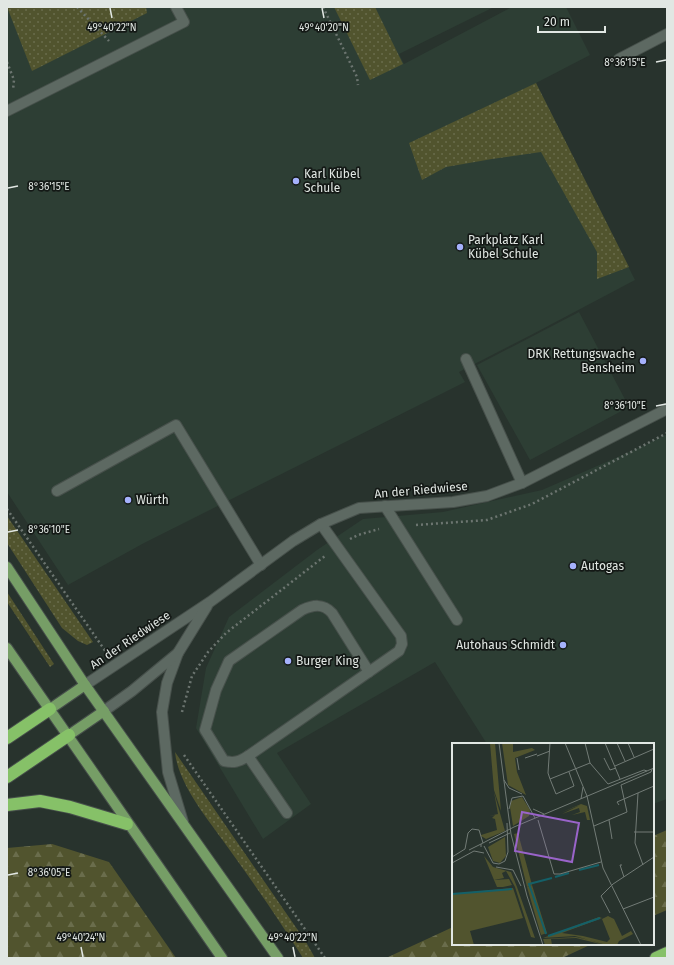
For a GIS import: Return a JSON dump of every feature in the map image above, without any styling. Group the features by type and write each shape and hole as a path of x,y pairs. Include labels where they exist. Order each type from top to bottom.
{"highway":[{"path":"7,738 50,709"},
{"path":"7,776 69,735"},
{"path":"7,805 40,801 70,807 127,824"},
{"path":"656,958 667,953"}],"main road":[{"path":"7,567 85,685 278,958"},
{"path":"7,648 69,735 127,824 222,958"},
{"path":"50,709 85,685"},
{"path":"69,735 104,712"}],"street":[{"path":"8,111 184,22 176,7"},
{"path":"619,59 667,34"},
{"path":"466,358 522,483"},
{"name":"An der Riedwiese","path":"85,685 210,602 293,541 321,524 359,508 452,502 488,496 522,483 667,409"},
{"path":"56,490 176,425 261,565"},
{"path":"385,506 457,620"},
{"path":"321,524 400,636 402,644 399,651 369,672 248,756 240,762 224,761 205,730 216,690 229,661 296,614 312,606 327,608 369,672"},
{"name":"An der Riedwiese","path":"184,825 168,772 162,712 167,683 178,652 210,602"},
{"name":"An der Riedwiese","path":"104,712 132,691 178,652"},
{"path":"248,756 287,813"}],"path":[{"path":"77,7 121,54"},
{"path":"324,7 357,77 358,85"},
{"path":"7,63 14,80 8,111"}],"shaded area":[{"name":"Karl Kübel Schule","path":"7,7 494,7 399,54 404,64 512,7 566,7 590,55 536,83 635,280 459,372 465,382 144,543 68,585 7,492"},
{"path":"579,312 629,407 530,460 477,365"},
{"path":"667,434 667,799 654,804 654,743 486,743 435,662 277,753 311,804 263,839 196,728 206,668 229,617 317,550 363,519 443,512 542,490"}],"green space":[{"path":"7,7 146,7 147,13 32,71"},
{"path":"334,7 375,7 403,64 370,80"},
{"path":"536,83 629,267 597,279 597,252 541,152 446,167 422,180 409,143"},
{"path":"7,516 93,642 87,645 78,641 62,628 7,543"},
{"path":"7,592 54,664 50,667 7,602"},
{"path":"175,752 306,942 315,958 303,958 258,890 196,803 177,765"},
{"path":"667,830 667,910 654,916 654,836"},
{"path":"52,844 109,862 176,958 7,958 7,848"},
{"path":"452,927 452,945 590,945 562,958 386,958"}],"place":[{"name":"Karl Kübel Schule","path":"296,181"},
{"name":"Parkplatz Karl Kübel Schule","path":"460,247"},
{"name":"DRK Rettungswache Bensheim","path":"643,361"},
{"name":"Würth","path":"128,500"},
{"name":"Autogas","path":"573,566"},
{"name":"Autohaus Schmidt","path":"563,645"},
{"name":"Burger King","path":"288,661"}]}
